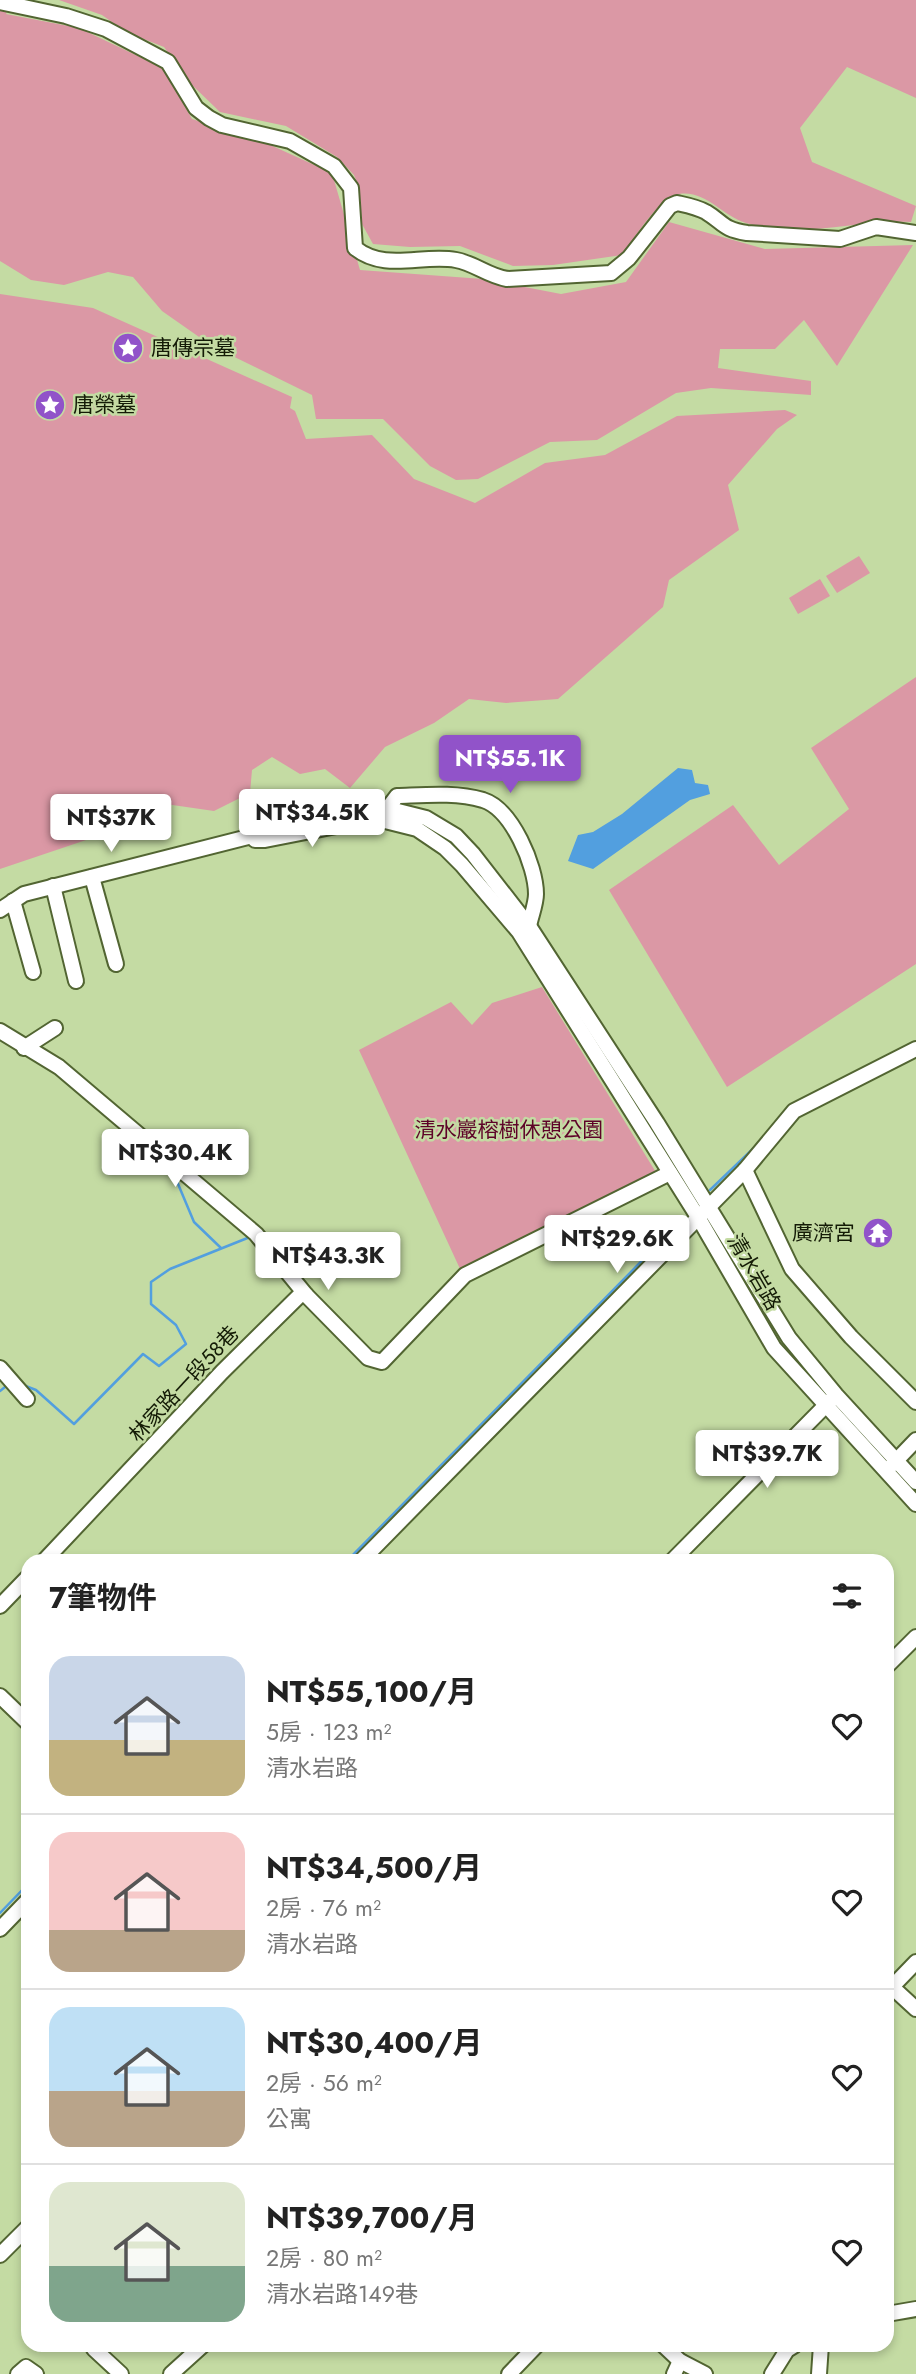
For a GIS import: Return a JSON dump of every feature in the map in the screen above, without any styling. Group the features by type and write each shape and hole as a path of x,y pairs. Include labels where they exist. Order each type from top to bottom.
{"street":[{"path":"0,2 66,16 106,29 168,62 196,108 209,118 222,125 290,141 334,166 351,188 352,235 355,248 367,257 382,261 460,261 492,276 507,279 611,273 629,258 670,206 677,203 706,212 719,225 733,231 747,233 840,239 876,227 916,233"},
{"name":"清水岩路","path":"6,905 24,894 240,839 265,841 362,821 385,814 397,796 441,794 485,801 499,808 525,849 536,896 524,929"},
{"name":"清水岩路","path":"385,814 417,829 445,848 524,929 710,1206 789,1338 831,1400"},
{"path":"92,877 116,964"},
{"path":"53,886 76,981"},
{"path":"6,905 33,972"},
{"name":"清水岩路","path":"524,929 774,1348 831,1400 891,1466 916,1504"},
{"path":"24,1048 55,1028"},
{"path":"0,1031 59,1067 256,1234 306,1295 368,1358 382,1362 465,1275 670,1173"},
{"path":"368,1554 745,1171 794,1111 916,1049"},
{"path":"745,1171 792,1269 851,1337 916,1402"},
{"name":"林家路一段58巷","path":"51,1554 222,1372 300,1295 306,1295"},
{"path":"0,1368 27,1399"},
{"path":"680,1554 831,1400"},
{"path":"891,1466 916,1440"},
{"name":"清水岩路","path":"891,1466 916,1482"},
{"path":"0,1606 21,1584"},
{"path":"894,1659 916,1637"},
{"path":"0,1696 21,1716"},
{"path":"0,1929 21,1907"},
{"path":"894,1984 916,1962"},
{"path":"894,1993 916,2010"},
{"path":"0,2255 21,2234"},
{"path":"894,2313 916,2309"},
{"path":"97,2352 121,2374"},
{"path":"171,2374 195,2352"},
{"path":"509,2374 530,2352"},
{"path":"667,2352 677,2367 705,2374"},
{"path":"772,2374 786,2352"},
{"path":"818,2374 820,2352"}],"green space":[{"path":"0,0 11,2 6,14 79,28 163,68 192,119 266,143 332,173 360,270 483,279 561,294 626,282 669,222 765,249 913,245 837,366 804,320 775,349 720,349 718,368 811,381 811,395 711,388 676,393 597,440 550,442 478,479 456,480 430,466 383,419 316,419 312,395 212,346 162,311 133,277 108,272 64,285 31,280 0,261"},
{"path":"59,0 916,0 916,98 847,67 800,128 812,162 916,206 911,222 787,230 766,228 737,220 706,200 689,194 679,194 655,210 622,255 553,265 513,266 460,246 410,247 373,244 362,224 359,187 354,175 337,157 286,126 220,112 191,84 164,47 126,32 102,15"},
{"path":"0,294 93,308 292,397 290,408 295,411 306,439 372,435 414,479 475,503 545,463 605,455 677,416 785,410 797,415 777,429 728,485 739,530 669,580 663,607 558,699 506,703 469,699 434,723 385,747 350,788 325,769 300,774 272,757 252,770 250,793 214,811 117,797 92,838 0,869"},
{"path":"859,556 870,573 837,593 826,576"},
{"path":"820,579 830,596 798,614 789,598"},
{"path":"916,677 916,964 727,1087 609,890 733,805 779,865 849,809 811,748"},
{"name":"清水巖榕樹休憩公園","path":"542,987 657,1174 461,1271 359,1050 451,1002 472,1025 492,1003"}],"water":[{"path":"678,768 692,770 695,783 708,785 710,794 690,800 593,869 568,861 578,835 593,832 622,814"}],"waterway":[{"path":"710,1190 758,1144"},
{"path":"173,1172 194,1222 221,1248"},
{"path":"354,1554 679,1223"},
{"path":"23,1385 36,1390 74,1424 143,1354 159,1366 186,1344 176,1325 151,1304 151,1282 170,1269 250,1237"},
{"path":"0,1391 5,1387"},
{"path":"0,1913 21,1891"}],"place":[{"name":"唐傳宗墓","path":"128,348"},
{"name":"唐榮墓","path":"50,405"},
{"name":"廣濟宮","path":"878,1233"}]}
